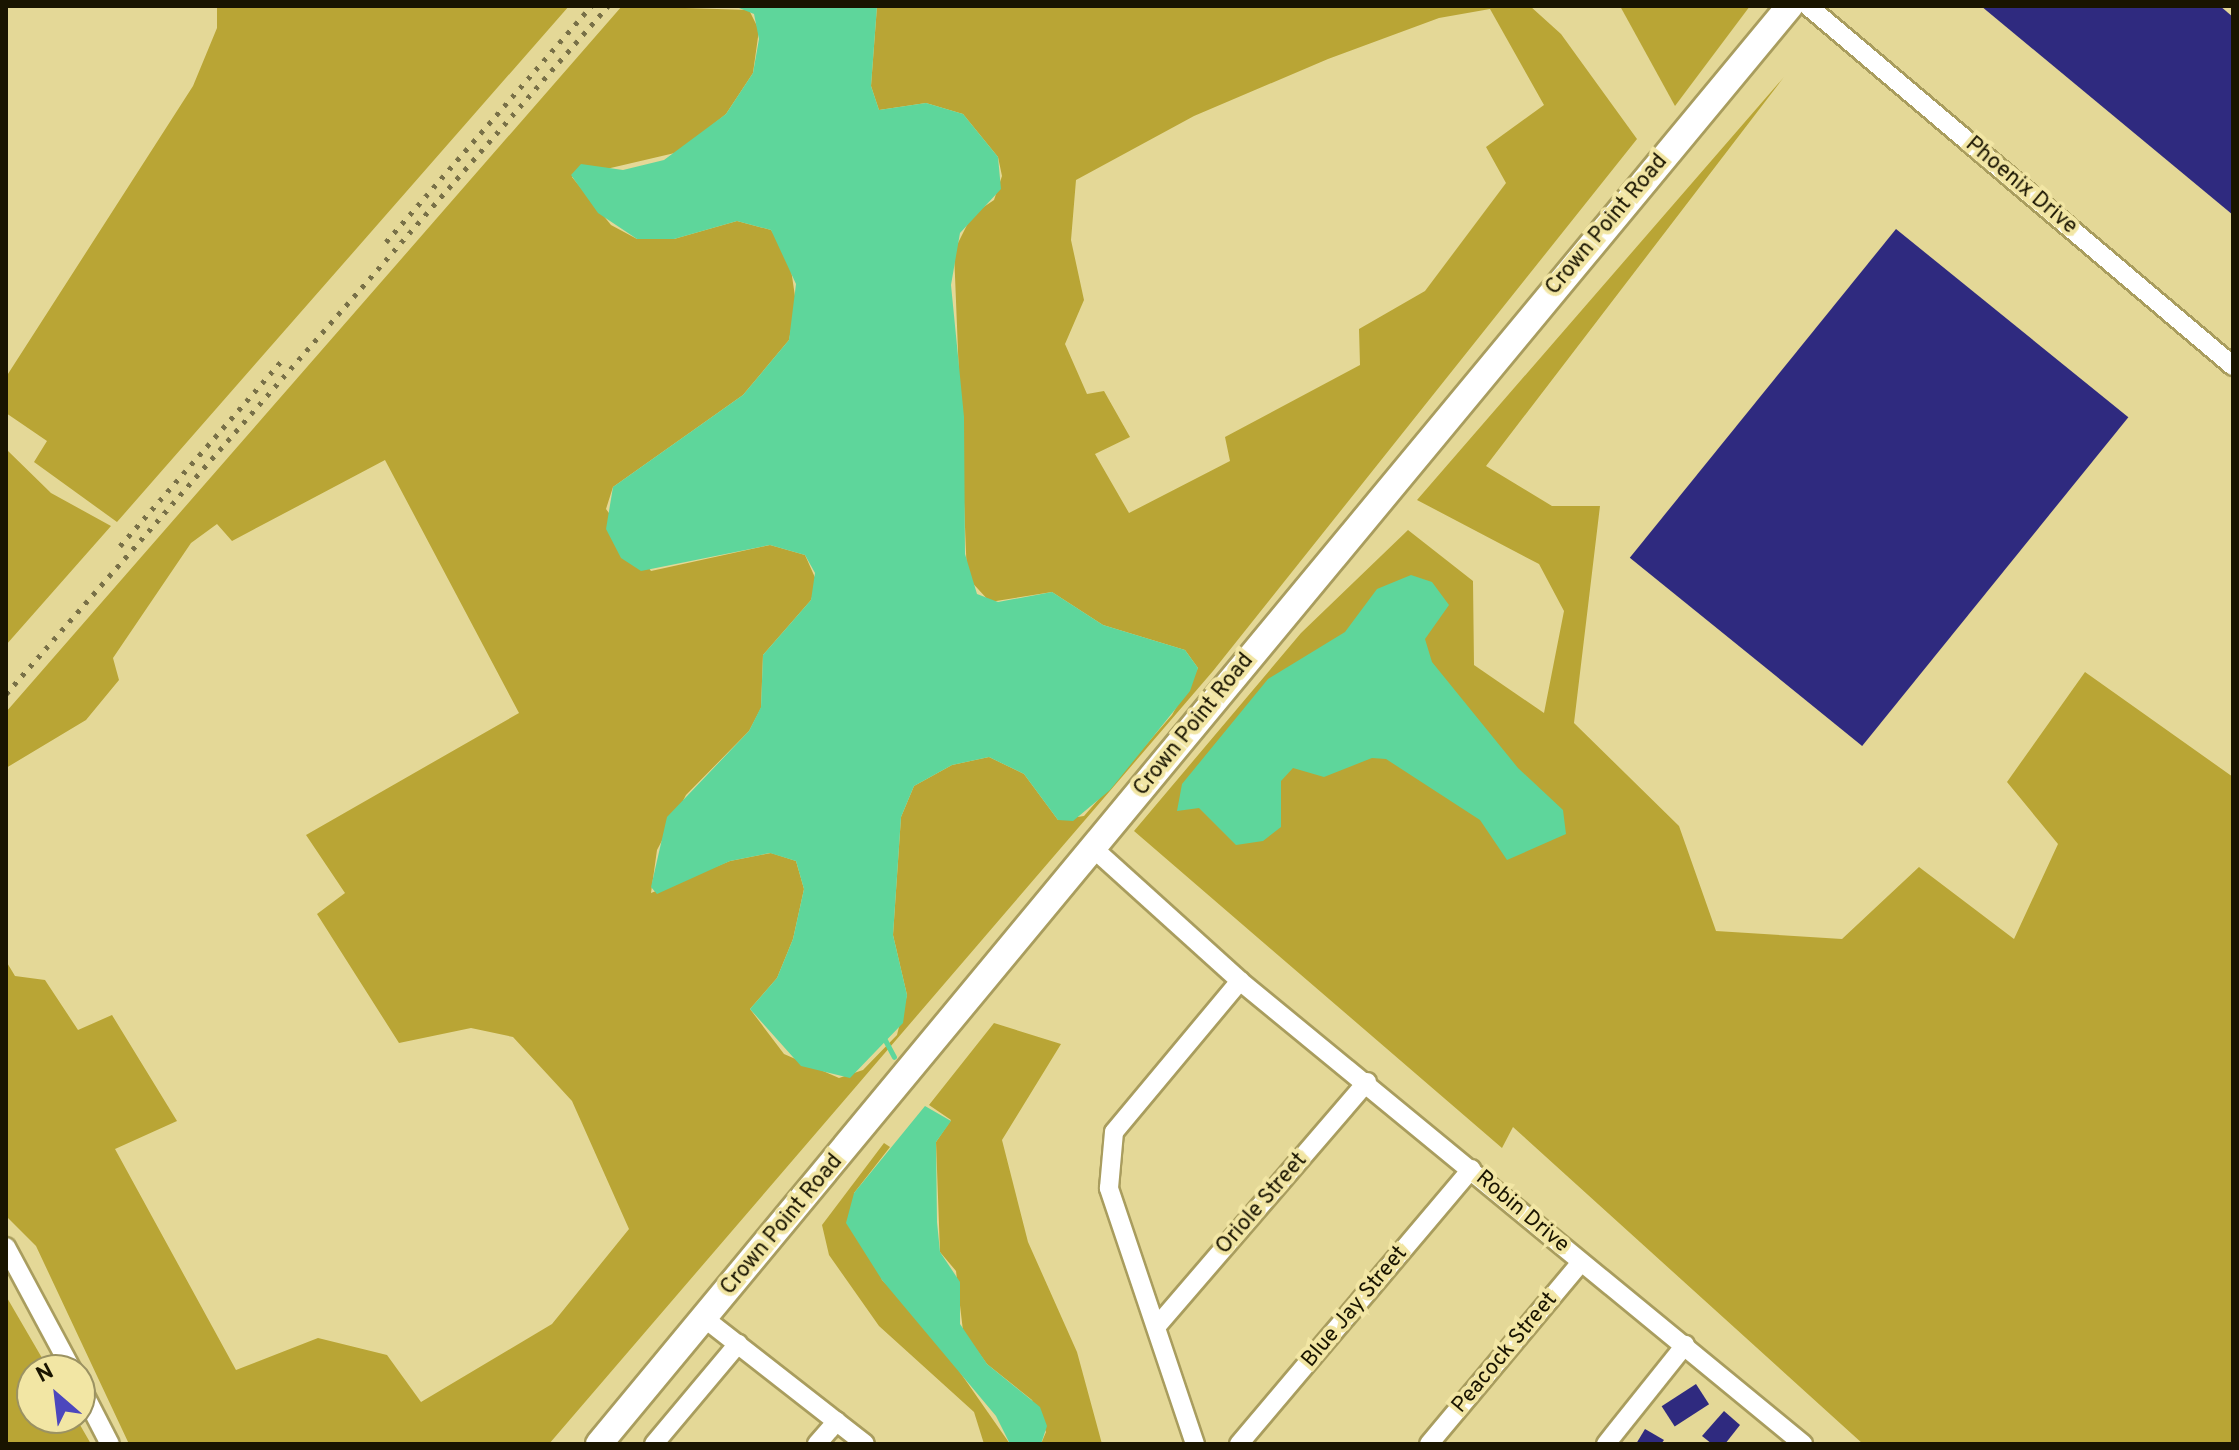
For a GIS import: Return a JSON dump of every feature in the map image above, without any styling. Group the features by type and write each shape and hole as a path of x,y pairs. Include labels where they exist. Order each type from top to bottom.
{"main road":[{"name":"Crown Point Road","path":"599,1444 1790,6"}],"street":[{"name":"Phoenix Drive","path":"1808,6 2233,366"},
{"name":"Robin Drive","path":"1093,848 1240,981 1367,1082 1803,1444"},
{"path":"1195,1444 1109,1188 1114,1132 1240,981"},
{"name":"Oriole Street","path":"1157,1326 1367,1082"},
{"name":"Blue Jay Street","path":"1239,1444 1471,1169"},
{"path":"6,1247 63,1354"},
{"name":"Peacock Street","path":"1429,1444 1581,1262"},
{"path":"704,1318 865,1444"},
{"path":"654,1444 738,1344"},
{"path":"1606,1444 1685,1345"},
{"path":"96,1417 110,1444"},
{"path":"817,1444 837,1421"}],"shaded area":[{"path":"217,6 569,6 117,522 34,462 47,441 6,413 6,377 193,86 217,28"},
{"path":"622,6 749,10 759,30 753,73 726,114 679,152 572,177 611,225 637,239 674,239 737,221 771,230 789,256 796,303 789,340 743,395 613,487 606,509 651,571 770,545 805,555 817,582 811,600 763,655 761,708 749,731 686,795 657,850 651,893 730,861 771,853 796,861 804,889 793,939 777,978 750,1009 784,1054 839,1078 863,1070 897,1035 907,995 893,935 901,817 914,786 952,765 989,757 1024,774 1058,820 1084,816 1172,715 1198,668 1185,650 1103,625 1052,592 990,602 967,577 954,251 972,215 994,200 1002,176 998,157 963,114 926,103 879,110 871,86 877,6 1530,6 1561,34 1637,139 1213,671 549,1444 129,1444 96,1374 96,1354 87,1354 36,1246 6,1216 6,961 15,976 45,980 78,1030 112,1015 177,1121 115,1149 236,1370 318,1338 387,1355 421,1402 552,1324 629,1229 572,1101 513,1037 471,1028 399,1043 317,914 345,893 306,835 519,713 385,460 232,541 217,524 191,543 113,658 119,680 86,720 6,768 6,712","holes":["1490,9 1544,105 1486,147 1506,183 1425,291 1359,329 1360,365 1225,437 1230,461 1129,513 1095,454 1130,437 1104,391 1087,394 1065,344 1084,300 1071,240 1076,180 1194,116 1328,59 1439,18"]},
{"path":"734,6 877,6 871,86 879,110 926,103 963,114 998,157 1001,189 960,233 951,285 964,417 965,554 977,594 998,602 1052,592 1103,625 1185,650 1198,668 1190,691 1110,790 1073,821 1058,820 1024,774 989,757 952,765 914,786 901,817 893,935 907,995 903,1023 850,1078 801,1066 750,1009 777,978 793,939 804,889 796,861 770,853 730,861 657,894 651,887 667,817 749,731 761,707 763,655 811,600 815,573 805,555 770,545 641,571 621,558 606,529 613,487 743,395 789,340 796,284 771,230 737,221 674,239 637,239 598,213 571,175 581,164 623,170 664,160 726,114 753,73 759,39 754,14"},
{"path":"1620,6 1750,6 1675,106"},
{"path":"1784,77 1486,466 1552,506 1600,506 1574,723 1679,826 1716,931 1842,939 1919,867 2014,939 2058,844 2007,782 2085,672 2233,777 2233,1444 1863,1444 1513,1127 1502,1148 1134,831 1301,633 1408,530 1473,581 1474,665 1544,713 1564,611 1539,564 1417,500"},
{"path":"6,449 51,493 111,526 6,645"},
{"path":"1411,575 1432,582 1449,605 1425,639 1432,662 1518,768 1563,810 1566,834 1507,860 1480,820 1386,759 1372,758 1324,777 1293,768 1281,781 1281,827 1263,841 1236,845 1199,808 1177,811 1182,784 1268,679 1345,632 1377,589"},
{"path":"994,1023 1061,1044 1002,1140 1028,1242 1077,1352 1102,1444 1041,1444 1046,1432 1032,1400 987,1364 963,1331 956,1271 940,1252 936,1142 951,1120 929,1105"},
{"path":"925,1106 951,1121 936,1142 937,1222 940,1252 960,1282 960,1324 987,1364 1040,1407 1047,1426 1041,1444 1010,1444 996,1416 882,1280 846,1223 854,1193"},
{"path":"884,1143 890,1147 854,1193 882,1280 927,1325 1010,1444 984,1444 974,1412 879,1326 829,1255 822,1225"},
{"path":"6,1296 40,1354 16,1354 16,1434 85,1434 91,1444 6,1444"}],"building":[{"path":"1981,6 2220,6 2233,17 2233,215"},
{"path":"1896,229 2128,417 1862,746 1630,558"},
{"path":"1696,1384 1709,1404 1675,1426 1662,1406"},
{"path":"1724,1411 1740,1425 1725,1444 1712,1444 1702,1436"},
{"path":"1645,1429 1664,1440 1661,1444 1636,1444"}],"waterway":[{"path":"885,1040 894,1057"}],"railway":[{"path":"386,242 591,6"},
{"path":"6,694 608,6"},
{"path":"120,546 283,359"}]}
